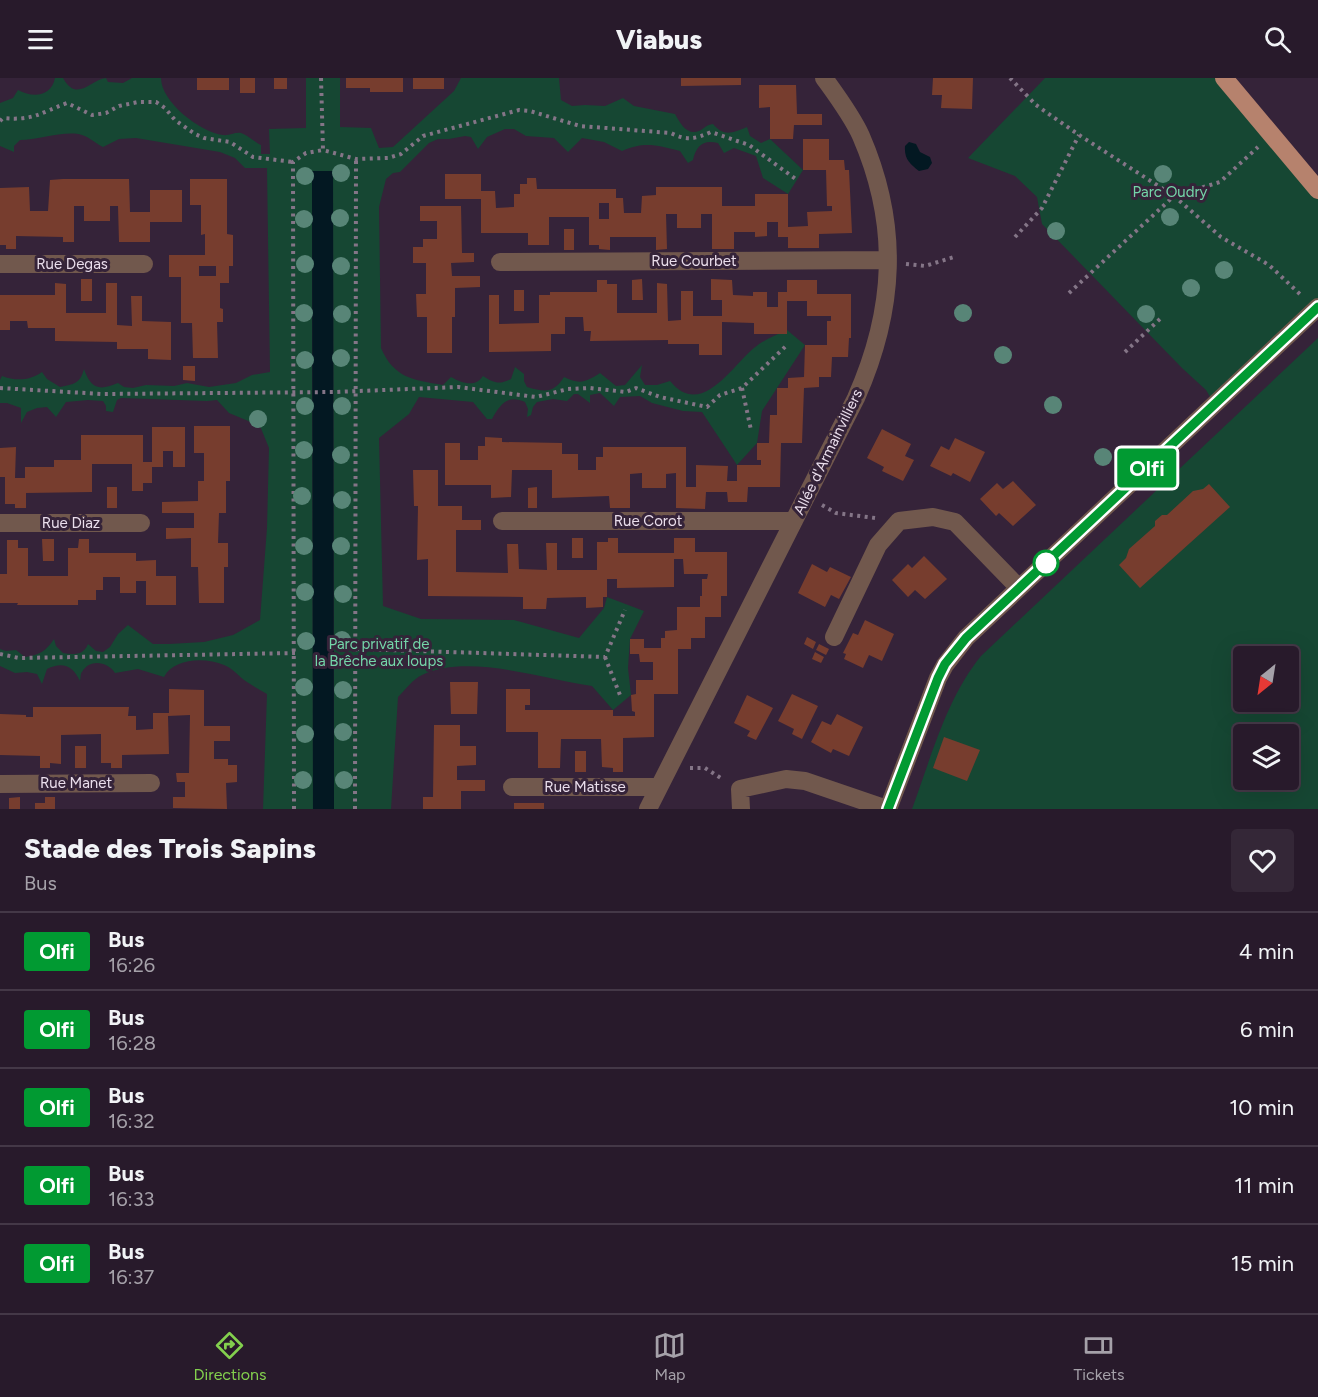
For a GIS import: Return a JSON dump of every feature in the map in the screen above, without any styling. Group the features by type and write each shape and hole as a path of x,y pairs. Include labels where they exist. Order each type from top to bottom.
{"main road":[{"path":"1224,78 1318,190"}],"street":[{"name":"Allée d'Armainvilliers","path":"648,809 856,398 880,333 896,262 881,196 860,135 824,78"},
{"name":"Rue Courbet","path":"500,262 896,262"},
{"name":"Rue Degas","path":"0,264 144,264"},
{"path":"741,809 740,789 786,779 805,781 887,809 945,664 966,638 1317,308"},
{"path":"834,637 878,545 899,521 933,517 955,522 1019,588"},
{"name":"Rue Corot","path":"502,521 794,521"},
{"name":"Rue Diaz","path":"0,523 141,523"},
{"name":"Rue Manet","path":"0,784 151,783"},
{"name":"Rue Matisse","path":"512,787 659,787"}],"path":[{"path":"321,78 323,150"},
{"path":"1010,78 1036,105 1174,196 1221,237 1269,265 1317,308"},
{"path":"0,121 3,118 19,120 41,116 67,103 92,115 106,113 119,106 138,102 156,102 165,108 175,120 204,138 230,142 253,157 293,162 306,153 323,150 356,159 388,158 400,154 423,136 519,110 530,111 580,126 671,133 684,140 696,139 711,132 749,145 797,180"},
{"path":"1015,237 1042,208 1079,135"},
{"path":"1069,293 1174,196 1220,182 1271,135"},
{"path":"355,809 356,159"},
{"path":"293,162 294,809"},
{"path":"896,262 925,266 954,257"},
{"path":"1125,352 1161,318"},
{"path":"0,388 102,394 355,392 458,387 536,397 568,389 590,388 626,392 636,388 660,398 707,407 720,395 742,388 786,346"},
{"path":"742,388 751,430"},
{"path":"806,497 836,513 899,521"},
{"path":"620,695 605,657 625,610"},
{"path":"356,649 605,657"},
{"path":"0,654 19,658 295,652"},
{"path":"669,767 705,768 740,789"}],"green space":[{"name":"Parc privatif de la Brêche aux loups","path":"55,78 63,78 73,89 79,90 106,78 108,82 123,83 132,78 161,78 167,97 193,122 214,133 243,134 261,145 261,154 270,154 269,129 306,128 306,78 340,78 340,127 371,128 379,148 393,147 454,91 461,78 559,78 561,100 572,106 605,106 623,98 634,106 675,114 684,128 691,132 713,124 721,131 728,133 747,127 750,136 761,143 770,139 803,170 788,194 763,178 756,156 734,148 724,153 718,143 708,142 698,147 693,160 688,163 680,151 644,145 622,151 604,142 582,138 568,152 554,138 526,136 514,129 505,129 487,137 478,149 471,137 438,139 429,143 400,172 393,173 386,179 379,207 381,348 392,366 406,376 443,385 451,377 472,383 483,376 500,383 511,379 515,367 524,374 527,387 544,391 552,389 564,377 574,381 583,381 600,373 616,386 625,385 642,365 640,377 645,385 657,385 670,381 682,391 693,395 715,386 758,345 787,330 805,345 762,411 757,443 737,465 702,412 683,411 652,403 640,396 620,397 614,406 600,393 590,395 590,403 578,394 574,394 567,401 553,399 537,402 531,415 527,417 528,409 525,402 513,399 501,405 492,419 487,419 473,402 419,397 409,414 379,438 383,606 421,619 514,620 579,638 604,608 607,597 644,611 630,639 628,668 631,695 613,710 592,686 529,674 461,666 422,675 398,697 391,809 334,809 333,171 312,171 313,809 263,809 267,694 227,666 216,662 191,661 175,666 164,677 138,669 115,673 104,664 94,663 81,673 80,681 67,666 58,665 47,669 42,684 37,674 15,673 0,666 0,649 16,650 25,657 39,654 54,639 56,646 63,653 78,653 88,644 96,651 103,652 128,625 153,644 169,644 204,642 233,635 260,620 267,528 269,448 260,426 229,413 217,400 121,398 117,400 113,412 106,411 103,401 66,402 56,417 47,407 37,408 27,412 21,423 21,408 0,403 0,380 2,376 27,379 42,372 47,379 60,387 76,382 81,378 84,369 90,381 101,387 118,383 124,387 133,388 187,383 209,387 236,383 252,375 270,372 267,168 245,168 235,158 220,152 136,138 119,139 103,147 85,136 68,134 20,140 14,146 14,152 0,146 0,103 13,98 18,90 35,95 41,94 50,89"},
{"name":"Parc Oudry","path":"1045,78 1224,78 1318,197 1318,298 1215,405 1206,390 1042,224 1037,197 1015,176 968,158"},
{"path":"1318,338 1318,809 912,809 949,710 981,656"}],"water":[{"path":"909,142 916,144 920,152 930,157 932,163 928,169 919,171 908,161 905,146"},
{"path":"312,171 333,171 334,809 313,809"}],"building":[{"path":"197,78 229,78 229,90 197,90"},
{"path":"240,78 255,78 255,93 240,93"},
{"path":"274,78 287,78 287,89 274,89"},
{"path":"346,78 403,78 403,92 370,92 370,88 346,88"},
{"path":"413,78 444,78 444,89 413,89"},
{"path":"681,78 741,78 741,85 681,86"},
{"path":"933,78 973,78 972,109 941,108 942,95 932,95"},
{"path":"759,85 796,85 797,114 822,114 822,125 794,125 793,139 770,139 770,107 759,108"},
{"path":"803,139 829,139 829,160 844,160 845,170 849,170 852,233 819,234 819,248 788,248 788,237 778,237 778,222 767,222 767,236 755,237 755,232 734,232 734,249 712,249 712,214 701,214 701,228 677,228 677,214 666,214 667,249 656,250 656,237 610,237 610,250 599,249 599,245 589,245 589,217 549,217 549,245 528,245 528,233 481,233 481,199 445,199 445,174 481,174 481,191 495,191 496,208 514,207 514,194 520,194 520,184 527,184 527,178 536,178 537,189 616,189 616,198 623,198 624,213 641,213 642,196 656,195 656,187 722,187 722,206 755,206 755,194 788,194 788,227 808,226 807,212 832,211 832,206 827,206 826,170 803,170","holes":["599,203 609,203 609,219 599,219"]},
{"path":"129,179 130,212 150,212 150,190 182,190 182,222 150,222 150,242 119,242 118,206 110,206 110,221 84,221 84,206 74,206 74,242 63,242 63,237 16,236 16,249 6,249 6,245 0,245 0,188 29,187 30,211 48,211 50,180"},
{"path":"190,179 227,179 227,234 233,235 233,266 229,266 229,283 220,283 220,308 223,309 223,322 217,322 218,358 193,358 192,323 181,323 181,277 169,277 169,255 205,255 205,234 201,235 201,205 190,205","holes":["199,266 216,266 216,276 199,276"]},
{"path":"420,206 461,206 462,253 474,253 474,262 451,263 452,276 480,276 480,287 455,288 452,353 427,353 427,317 417,317 416,294 426,294 426,263 413,263 413,247 423,247 423,239 437,239 437,221 420,221"},
{"path":"564,229 574,229 574,250 564,250"},
{"path":"81,279 92,279 92,301 81,301"},
{"path":"642,279 643,300 632,300 632,280"},
{"path":"711,279 732,280 733,295 753,296 753,292 767,292 767,307 778,307 778,292 787,292 787,280 817,280 817,294 851,294 851,338 849,338 848,357 832,357 831,377 819,377 819,387 804,388 802,443 781,443 780,487 748,487 747,502 728,502 727,492 706,492 705,509 676,508 676,473 666,474 666,488 642,488 642,473 630,474 630,508 610,508 609,496 552,498 552,470 512,470 511,497 491,498 491,485 445,485 445,443 460,443 460,460 478,460 478,446 485,446 485,437 502,438 502,442 562,443 562,454 578,454 578,470 596,470 596,457 603,457 603,447 686,447 686,487 696,487 696,465 728,466 727,481 737,481 737,465 761,465 761,460 757,460 757,443 769,443 770,415 777,415 777,388 788,388 788,378 804,377 805,345 827,345 827,321 831,321 831,316 807,316 807,301 787,301 787,334 754,334 754,323 722,322 722,355 699,355 699,344 668,344 668,340 590,341 591,331 584,331 583,317 565,317 565,334 551,334 551,351 489,352 489,295 499,295 499,324 539,323 539,295 550,295 550,292 597,292 597,280 607,280 607,284 617,284 617,313 657,313 657,283 667,284 668,321 681,320 681,291 693,291 693,316 722,316 722,300 711,300"},
{"path":"55,283 66,284 66,313 106,313 106,283 117,283 117,325 132,326 131,296 142,296 142,321 171,322 171,360 148,359 148,349 117,349 117,342 55,341 55,328 28,328 27,321 10,321 10,330 0,330 0,295 55,295"},
{"path":"514,290 524,290 524,311 514,311"},
{"path":"183,366 195,366 195,381 183,380"},
{"path":"194,426 230,426 230,481 226,481 226,513 219,513 218,543 228,543 228,567 224,567 224,603 199,603 198,567 191,567 191,538 166,539 166,528 194,528 194,513 162,513 162,502 198,501 198,481 204,481 204,453 194,453"},
{"path":"152,427 185,427 185,467 173,467 173,451 163,451 163,467 152,467 152,483 143,483 143,491 132,491 132,464 92,464 92,492 26,493 26,508 15,508 15,504 5,504 5,477 0,477 0,448 16,447 15,478 25,478 25,467 54,467 54,460 81,460 81,435 143,435 143,462 152,462"},
{"path":"882,429 911,444 905,456 914,460 903,481 882,471 884,467 867,458"},
{"path":"955,438 985,452 970,482 953,473 951,476 930,466 941,446 949,450"},
{"path":"413,470 438,470 438,506 462,506 462,520 481,520 481,530 456,530 456,572 508,573 507,544 518,544 519,569 547,570 546,543 557,543 557,570 597,570 597,542 608,542 608,538 618,538 618,553 674,553 674,538 695,538 695,552 727,552 727,596 721,596 721,617 705,617 705,638 691,638 691,649 678,649 678,694 654,694 654,737 623,738 623,772 613,772 613,768 602,767 601,739 561,739 560,768 538,768 538,732 506,732 506,689 530,689 530,705 525,705 525,710 613,710 613,716 635,716 635,712 632,711 631,695 636,694 636,680 653,680 653,662 640,662 639,654 630,654 630,639 644,639 644,648 661,648 661,638 665,638 665,631 677,630 677,607 700,607 702,579 707,579 708,574 684,574 683,559 674,559 674,587 617,588 617,579 607,579 607,597 603,597 603,607 586,608 586,597 547,598 546,609 523,609 523,597 428,596 428,559 417,560 418,506 414,506"},
{"path":"1013,481 1036,505 1013,526 999,513 996,516 980,499 997,483 1003,489"},
{"path":"1209,484 1230,507 1140,588 1119,565 1126,558 1129,549 1155,526 1155,521 1162,515 1167,515 1193,491 1203,489"},
{"path":"107,487 117,487 117,508 107,508"},
{"path":"537,487 537,508 528,508 528,488"},
{"path":"572,538 583,538 583,558 572,558"},
{"path":"42,539 54,539 54,561 43,561"},
{"path":"79,539 89,539 89,553 136,553 136,561 156,560 156,576 176,576 176,605 146,605 146,581 136,581 136,593 120,593 120,577 103,577 103,590 96,590 96,600 78,600 78,605 0,603 0,574 7,574 7,540 18,540 18,548 28,548 28,576 68,576 68,548 78,548"},
{"path":"924,556 947,579 925,599 915,590 908,597 892,580 908,564 912,568"},
{"path":"812,564 827,572 830,567 851,577 839,599 831,595 825,607 798,593"},
{"path":"865,620 894,634 882,661 869,655 863,668 844,659 846,654 843,653 853,633 858,635"},
{"path":"807,637 816,642 813,649 804,644"},
{"path":"819,644 829,649 826,655 816,650"},
{"path":"815,652 824,657 821,663 812,659"},
{"path":"450,682 478,682 477,714 451,714"},
{"path":"169,689 204,690 204,726 230,726 230,741 214,741 214,759 228,759 228,765 237,765 237,782 226,783 227,809 173,808 173,797 185,797 185,782 177,782 176,773 189,773 190,715 168,716 169,754 122,755 122,768 111,768 111,763 101,763 101,734 61,735 61,764 50,763 50,768 40,768 40,756 0,755 0,714 33,717 33,707 129,707 128,716 136,716 136,730 153,729 153,713 169,713"},
{"path":"792,694 818,706 802,739 792,734 794,729 778,721"},
{"path":"747,695 773,708 756,740 747,736 750,731 734,723"},
{"path":"837,714 863,727 849,756 833,749 831,753 811,742 822,721 831,725"},
{"path":"434,725 460,725 460,746 476,746 476,765 457,766 457,780 485,780 485,791 461,791 461,809 423,809 423,797 433,797"},
{"path":"944,737 980,750 967,781 933,768"},
{"path":"75,746 86,746 86,768 75,768"},
{"path":"575,751 586,751 586,772 575,772"},
{"path":"20,797 20,809 9,809 9,798"},
{"path":"45,797 55,797 55,809 35,809 35,803 45,803"},
{"path":"514,803 544,803 544,809 514,809"}],"bus line":[{"name":"Olfi","path":"888,809 938,678 953,652 1318,307"}]}
